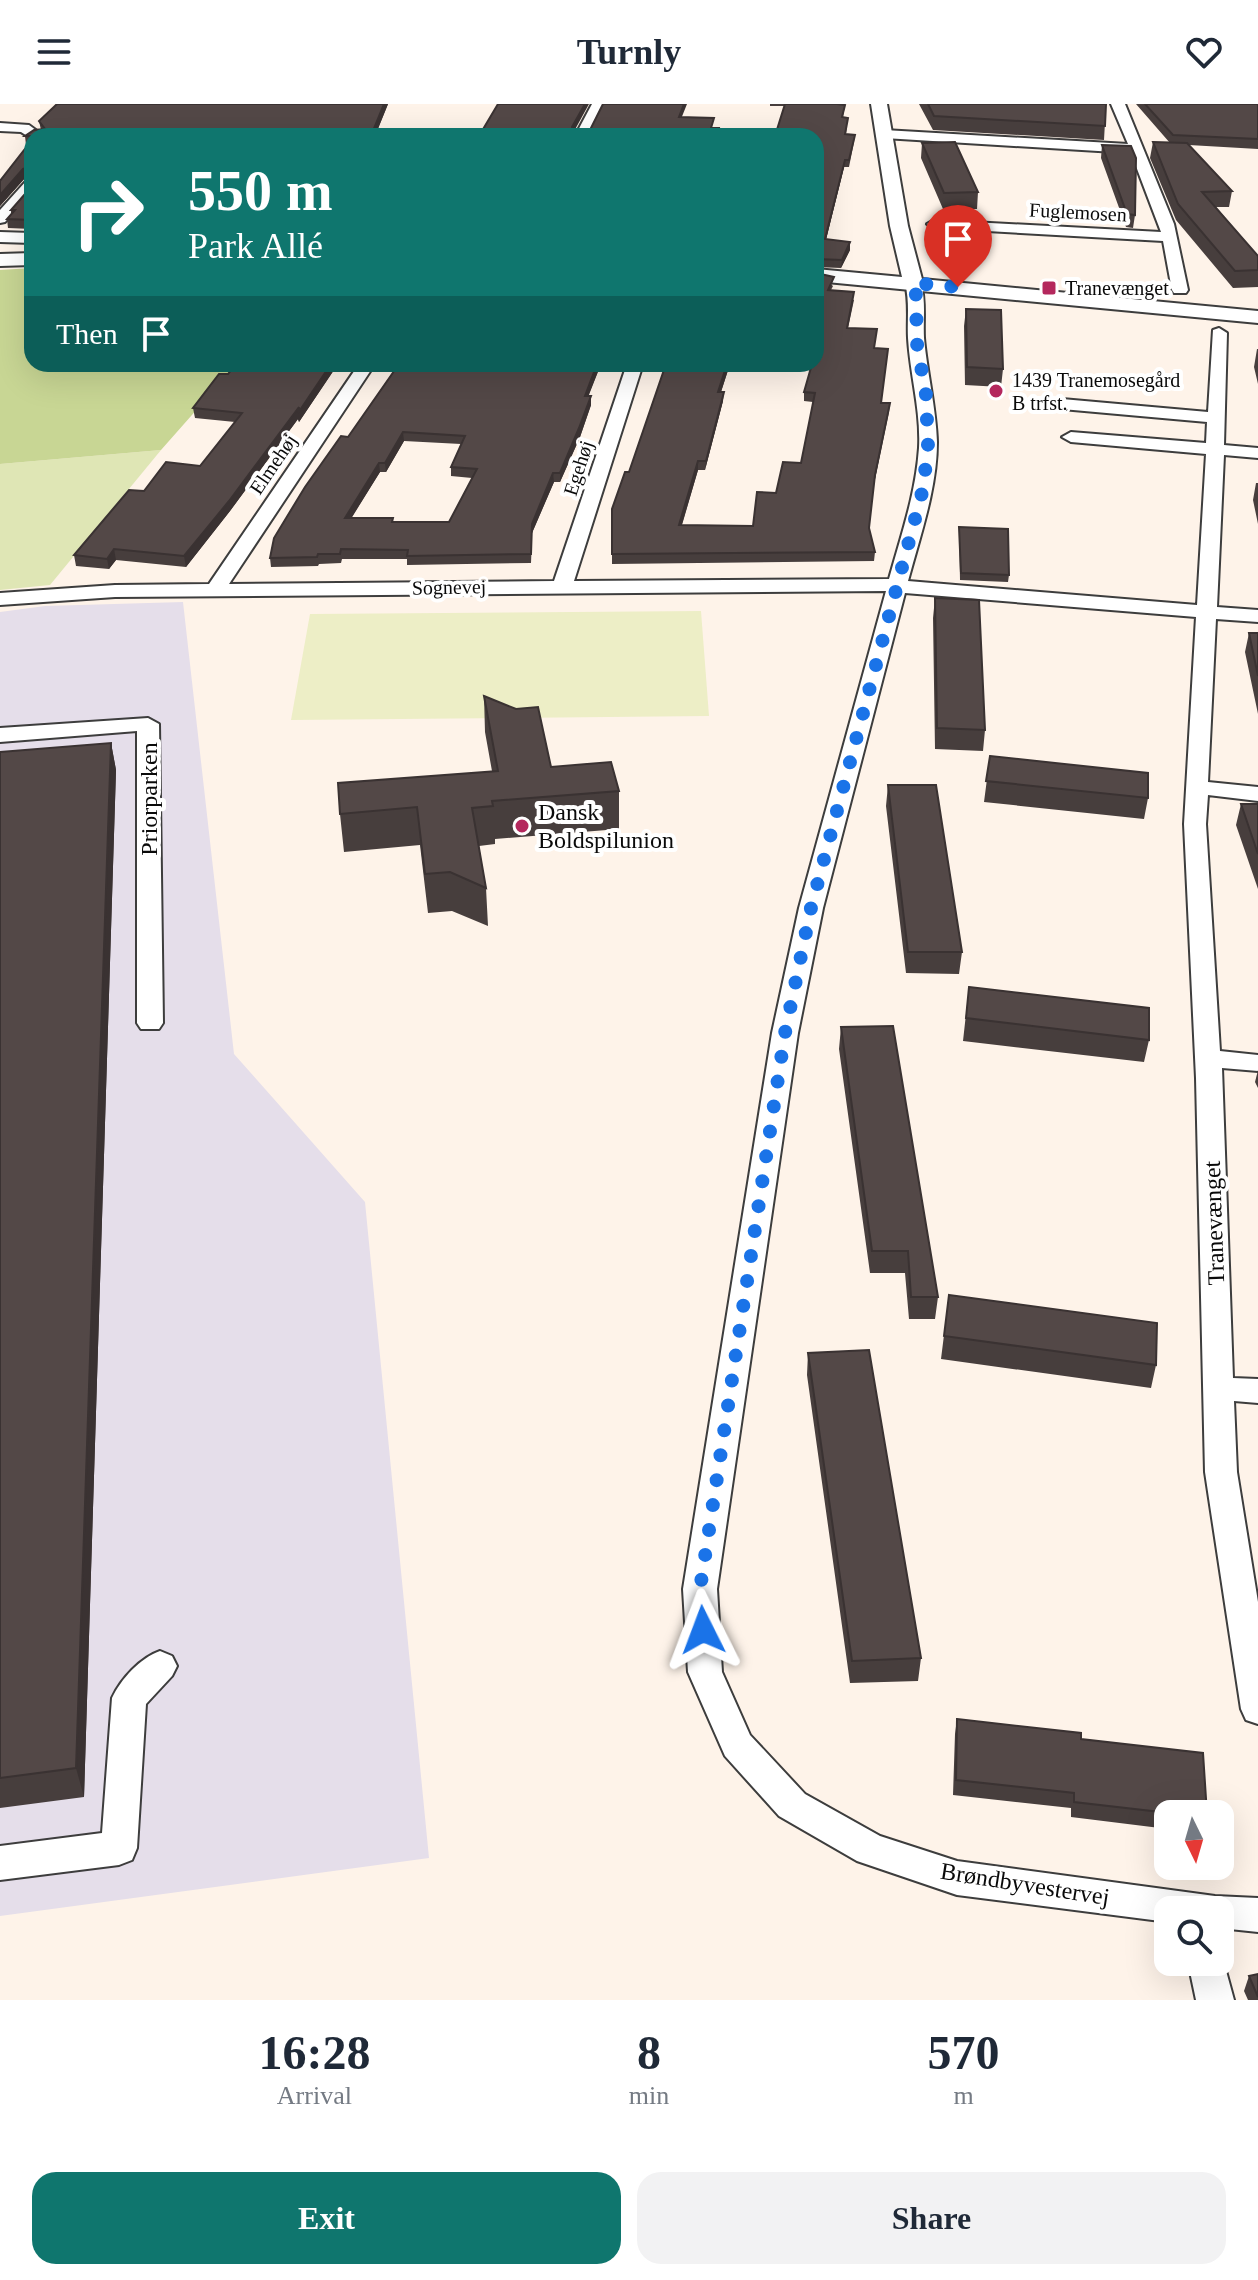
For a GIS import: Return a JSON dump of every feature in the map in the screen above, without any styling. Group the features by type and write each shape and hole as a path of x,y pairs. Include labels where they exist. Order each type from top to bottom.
{"street":[{"path":"586,128 599,104"},
{"name":"Brøndbyvestervej","path":"879,104 899,226 917,299 916,338 926,395 928,446 923,489 811,908 785,1033 700,1589 705,1672 737,1745 792,1805 870,1849 957,1878 1154,1903"},
{"name":"Fuglemosen","path":"1118,104 1171,237 1180,290"},
{"path":"0,127 24,128"},
{"path":"884,134 1136,149"},
{"path":"0,219 24,192"},
{"name":"Fuglemosen","path":"934,224 1171,237"},
{"path":"0,237 24,238"},
{"path":"0,258 24,257"},
{"path":"824,276 1258,317"},
{"name":"Tranevænget","path":"1219,333 1195,787 1208,1058 1221,1472 1258,1709"},
{"name":"Elmehøj","path":"215,590 362,372"},
{"name":"Egehøj","path":"562,586 632,372"},
{"path":"1062,404 1216,418"},
{"path":"1071,437 1258,453"},
{"path":"899,586 1258,616"},
{"name":"Sognevej","path":"0,599 115,591 899,586"},
{"name":"Priorparken","path":"0,735 148,724 150,1023"},
{"path":"1195,787 1258,794"},
{"path":"1208,1058 1258,1063"},
{"path":"1219,1388 1258,1391"},
{"path":"0,1863 119,1848 129,1698 160,1666"},
{"name":"Brøndbyvestervej","path":"1234,1913 1258,1915"},
{"path":"1210,1976 1215,2000"}],"shaded area":[{"path":"183,602 234,1054 365,1202 429,1858 0,1916 0,612 45,606"}],"green space":[{"path":"24,268 24,372 230,372 161,450 0,464 0,270"},
{"path":"161,450 50,585 0,590 0,464"},
{"path":"701,611 709,716 291,720 310,614"}],"building":[{"path":"57,104 384,104 374,128 44,128 39,121"},
{"path":"498,104 585,104 573,128 484,128"},
{"path":"603,104 684,104 679,117 714,118 711,128 591,128"},
{"path":"785,104 845,105 842,117 848,118 845,134 855,135 849,160 845,160 825,239 850,242 842,260 824,259 824,128 778,128"},
{"path":"928,104 1106,104 1105,126 934,116"},
{"path":"1145,104 1258,104 1258,139 1173,135"},
{"path":"955,142 978,192 944,193 922,143"},
{"path":"1153,142 1187,143 1232,191 1202,192 1258,256 1258,270 1235,271 1178,204"},
{"path":"1102,145 1131,146 1136,158 1135,215 1127,214"},
{"path":"24,150 24,169 0,195 0,181"},
{"path":"24,195 24,220 7,219 15,210 11,210"},
{"path":"824,275 834,277 828,290 854,292 847,328 877,329 874,348 888,349 881,403 890,403 875,475 869,528 875,552 612,554 612,509 625,472 629,472 663,372 724,372 718,392 724,392 706,461 698,461 679,525 753,526 757,492 776,493 783,462 801,463 815,393 804,392 810,372 824,372"},
{"path":"966,309 1001,310 1003,369 967,367"},
{"path":"326,372 298,413 299,407 184,556 114,549 107,559 74,555 129,490 144,491 166,462 200,466 242,413 193,408 219,374"},
{"path":"393,372 594,372 585,396 591,396 579,428 560,473 553,473 532,524 531,554 407,556 408,550 341,549 340,554 318,554 317,557 270,558 274,538 341,436 348,437","holes":["403,432 465,436 451,467 477,469 449,522 345,518 379,463 385,463"]},
{"path":"959,527 1008,529 1009,575 961,573"},
{"path":"935,598 979,600 985,730 937,728"},
{"path":"1249,633 1258,633 1258,676"},
{"path":"484,696 516,709 538,707 551,767 611,762 619,791 492,801 493,806 472,808 486,888 450,872 425,874 417,807 340,814 338,783 498,771"},
{"path":"111,743 76,1768 0,1778 0,752"},
{"path":"990,756 1148,773 1148,798 986,781"},
{"path":"888,785 936,785 962,952 908,952"},
{"path":"1241,804 1258,804 1258,854"},
{"path":"969,987 1149,1008 1149,1040 966,1018"},
{"path":"893,1026 938,1297 911,1297 908,1251 872,1251 841,1027"},
{"path":"949,1295 1157,1323 1156,1365 944,1336"},
{"path":"869,1350 921,1658 852,1661 808,1353"},
{"path":"957,1719 1081,1733 1081,1739 1203,1753 1206,1800 1154,1800 1154,1811 1074,1802 1074,1793 956,1780"},
{"path":"1258,1974 1258,1997 1249,1976"}],"place":[{"name":"Tranevænget","path":"1049,288"},
{"name":"1439 Tranemosegård B trfst.","path":"996,391"},
{"name":"Dansk Boldspilunion","path":"522,826"}],"route":[{"path":"703,1630 700,1589 785,1033 811,908 923,489 928,446 926,395 916,338 917,299 913,283 958,287"}]}
